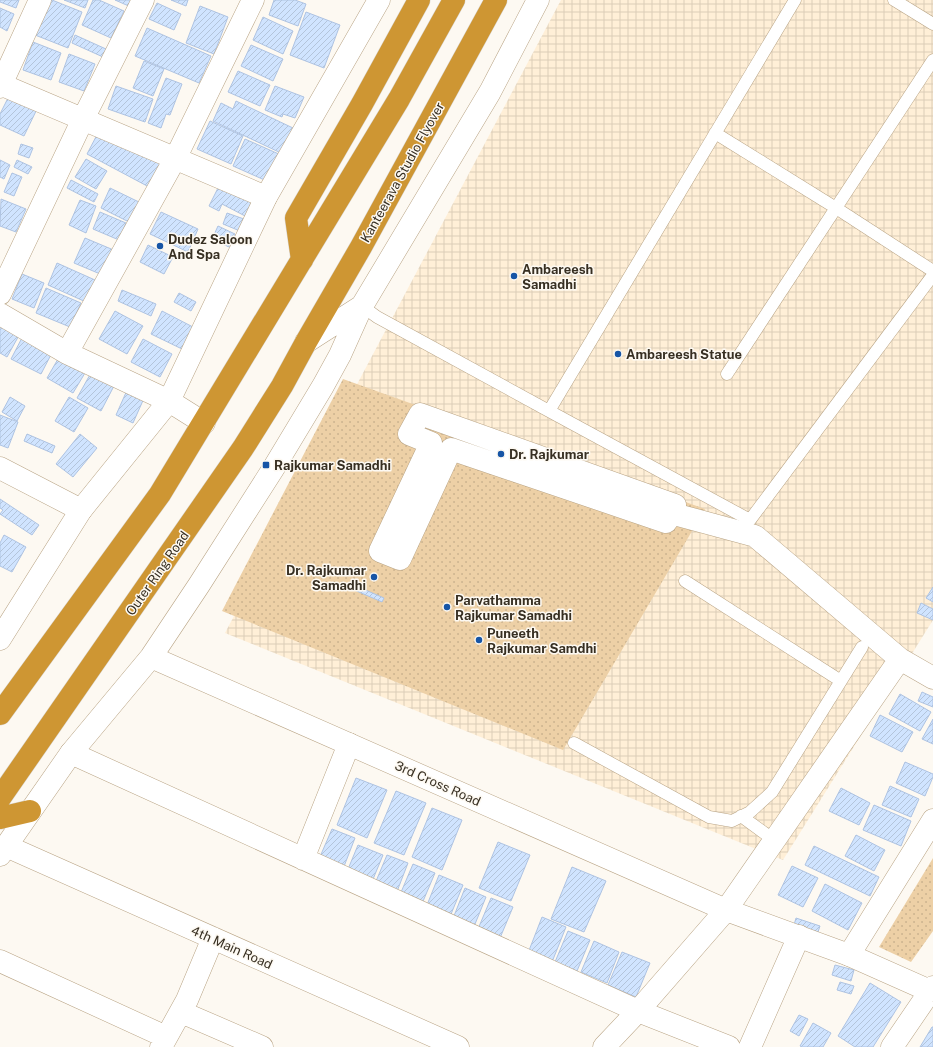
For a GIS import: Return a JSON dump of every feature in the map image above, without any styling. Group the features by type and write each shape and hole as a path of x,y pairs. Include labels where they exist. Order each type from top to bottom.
{"highway":[{"path":"302,260 296,218 362,104 419,0"},
{"path":"0,714 160,494 399,99 454,0"},
{"name":"Kanteerava Studio Flyover","path":"306,342 361,247 496,0"},
{"name":"Outer Ring Road","path":"0,798 243,448 282,386 306,342"},
{"path":"0,818 30,811"}],"street":[{"path":"40,0 0,85 176,157 266,197"},
{"path":"0,294 83,118 143,0"},
{"path":"67,353 176,157 253,0"},
{"path":"0,639 81,510 169,402 266,197 379,0"},
{"path":"3,850 70,753 151,657 204,578 323,386 340,355 362,306 490,92 538,0"},
{"path":"306,342 362,306"},
{"path":"0,314 67,353 169,402 204,423"},
{"path":"420,414 674,505 670,513 666,522 451,449 400,559 380,551 431,443 409,434 420,414"},
{"path":"0,468 81,510"},
{"path":"670,513 755,536 900,659 933,678"},
{"name":"3rd Cross Road","path":"151,657 726,910 849,955 932,990"},
{"path":"604,1047 638,1011 726,910 900,659"},
{"path":"303,859 349,744"},
{"path":"70,753 638,1011 729,1047"},
{"path":"849,955 933,820"},
{"name":"4th Main Road","path":"3,850 213,938 458,1047"},
{"path":"750,1047 799,936"},
{"path":"0,961 164,1042 187,1000 213,938"},
{"path":"892,1047 932,990"},
{"path":"180,1012 262,1047"}],"lane":[{"path":"549,411 795,0"},
{"path":"894,0 933,24"},
{"path":"727,374 933,60"},
{"path":"715,133 836,208 933,271"},
{"path":"362,306 377,317 750,520 933,275"},
{"path":"685,581 841,681"},
{"path":"574,743 709,817 732,821 750,812 772,792 862,647"},
{"path":"741,816 774,840"}],"shaded area":[{"path":"561,0 933,0 933,620 783,860 225,633"},
{"path":"343,379 705,509 563,750 222,611"},
{"path":"933,858 933,931 911,962 879,947"}],"building":[{"path":"0,0 19,0 16,8 0,2"},
{"path":"49,0 82,12 68,48 35,35"},
{"path":"64,0 88,0 85,8"},
{"path":"93,0 99,0 124,11 111,38 82,25"},
{"path":"115,0 134,0 131,7"},
{"path":"171,0 188,0 186,6"},
{"path":"274,0 295,0 306,4 298,26 269,15"},
{"path":"157,3 181,14 174,30 149,19"},
{"path":"200,6 228,17 214,54 186,43"},
{"path":"0,8 14,14 7,31 0,27"},
{"path":"306,12 340,25 324,68 290,55"},
{"path":"263,17 293,31 283,54 253,40"},
{"path":"147,28 211,56 199,83 135,56"},
{"path":"75,35 106,49 103,57 72,43"},
{"path":"33,42 61,53 51,80 23,70"},
{"path":"251,45 283,59 273,81 241,66"},
{"path":"69,54 95,64 84,91 59,82"},
{"path":"144,61 164,69 153,96 133,88"},
{"path":"238,71 270,85 260,106 228,92"},
{"path":"166,78 182,84 170,115 166,114 161,128 148,123"},
{"path":"116,86 153,99 145,122 108,109"},
{"path":"275,86 304,97 295,118 283,114 282,117 265,110"},
{"path":"10,94 38,107 24,136 0,125 0,114"},
{"path":"236,101 293,128 281,153 213,121 221,103 233,109"},
{"path":"210,121 243,136 231,164 197,149"},
{"path":"99,131 162,163 149,187 87,154"},
{"path":"245,139 281,155 269,182 233,166"},
{"path":"21,144 33,148 29,158 18,154"},
{"path":"86,159 107,171 96,189 75,177"},
{"path":"0,160 10,165 4,179 0,177"},
{"path":"17,160 32,167 28,174 14,167"},
{"path":"12,173 22,177 14,196 4,192"},
{"path":"71,180 98,194 94,202 67,188"},
{"path":"219,186 253,203 247,217 222,204 219,211 209,206"},
{"path":"110,188 141,203 131,223 101,208"},
{"path":"1,199 26,209 16,232 0,226"},
{"path":"80,200 96,206 86,233 69,225"},
{"path":"100,212 126,223 119,240 93,229"},
{"path":"161,212 198,229 188,252 150,234"},
{"path":"227,213 244,219 240,231 223,224"},
{"path":"218,226 235,234 229,247 212,239"},
{"path":"85,238 116,251 105,276 74,263"},
{"path":"148,245 173,257 164,274 140,262"},
{"path":"57,263 95,280 86,302 48,285"},
{"path":"22,274 44,283 34,308 12,299"},
{"path":"46,288 81,303 70,327 36,313"},
{"path":"122,290 156,304 151,316 118,301"},
{"path":"179,293 196,302 191,311 174,302"},
{"path":"115,311 143,326 127,354 99,339"},
{"path":"162,311 193,327 182,349 151,334"},
{"path":"0,318 22,330 7,357 0,353"},
{"path":"25,332 55,347 41,374 11,359"},
{"path":"143,339 172,354 160,377 131,362"},
{"path":"62,352 88,368 73,393 47,378"},
{"path":"92,371 115,384 101,411 77,398"},
{"path":"128,388 145,396 133,423 116,415"},
{"path":"10,397 25,406 17,421 2,412"},
{"path":"69,397 88,408 74,432 55,421"},
{"path":"0,415 18,422 8,448 0,445"},
{"path":"27,434 55,446 52,453 24,441"},
{"path":"80,434 97,448 73,477 56,464"},
{"path":"0,499 39,525 32,535 0,514 3,510 0,508"},
{"path":"4,535 26,547 12,572 0,566 0,543"},
{"path":"354,585 384,598 382,602 352,589"},
{"path":"933,587 933,602 926,598"},
{"path":"921,603 933,609 933,620 917,613"},
{"path":"922,692 933,697 933,707 918,701"},
{"path":"900,694 931,712 920,731 889,714"},
{"path":"880,715 913,732 902,752 870,736"},
{"path":"933,719 933,744 922,739"},
{"path":"905,762 933,774 925,796 896,783"},
{"path":"356,778 387,790 367,838 337,825"},
{"path":"890,786 919,799 911,817 882,805"},
{"path":"841,788 870,803 859,825 829,811"},
{"path":"396,791 426,803 404,855 374,843"},
{"path":"874,805 911,821 901,846 863,830"},
{"path":"432,808 462,820 442,870 412,857"},
{"path":"332,829 355,838 343,869 319,859"},
{"path":"856,835 885,850 874,871 845,856"},
{"path":"498,842 530,855 511,901 479,888"},
{"path":"358,845 383,855 371,884 346,874"},
{"path":"814,846 879,877 870,896 805,865"},
{"path":"387,855 408,863 396,894 374,886"},
{"path":"413,864 435,873 421,906 399,897"},
{"path":"792,866 818,878 803,907 778,895"},
{"path":"572,867 606,881 584,932 551,919"},
{"path":"439,875 463,885 449,919 425,910"},
{"path":"825,884 862,903 848,930 812,911"},
{"path":"465,888 486,897 473,929 452,921"},
{"path":"491,898 513,907 500,938 478,929"},
{"path":"542,917 566,927 552,962 528,953"},
{"path":"796,918 820,926 818,932 794,925"},
{"path":"568,931 590,940 577,971 555,962"},
{"path":"594,941 619,952 607,983 581,972"},
{"path":"622,952 650,963 636,997 608,985"},
{"path":"835,965 854,970 851,981 832,975"},
{"path":"840,982 854,986 851,994 837,990"},
{"path":"870,983 901,1002 873,1047 855,1047 838,1036"},
{"path":"799,1015 808,1019 799,1036 790,1031"},
{"path":"813,1023 831,1033 823,1047 800,1046"},
{"path":"932,1027 933,1047 920,1047"}],"place":[{"name":"Dudez Saloon And Spa","path":"160,246"},
{"name":"Ambareesh Samadhi","path":"514,276"},
{"name":"Ambareesh Statue","path":"618,354"},
{"name":"Dr. Rajkumar","path":"501,454"},
{"name":"Rajkumar Samadhi","path":"266,465"},
{"name":"Dr. Rajkumar Samadhi","path":"374,577"},
{"name":"Parvathamma Rajkumar Samadhi","path":"447,607"},
{"name":"Puneeth Rajkumar Samdhi","path":"479,640"}]}
